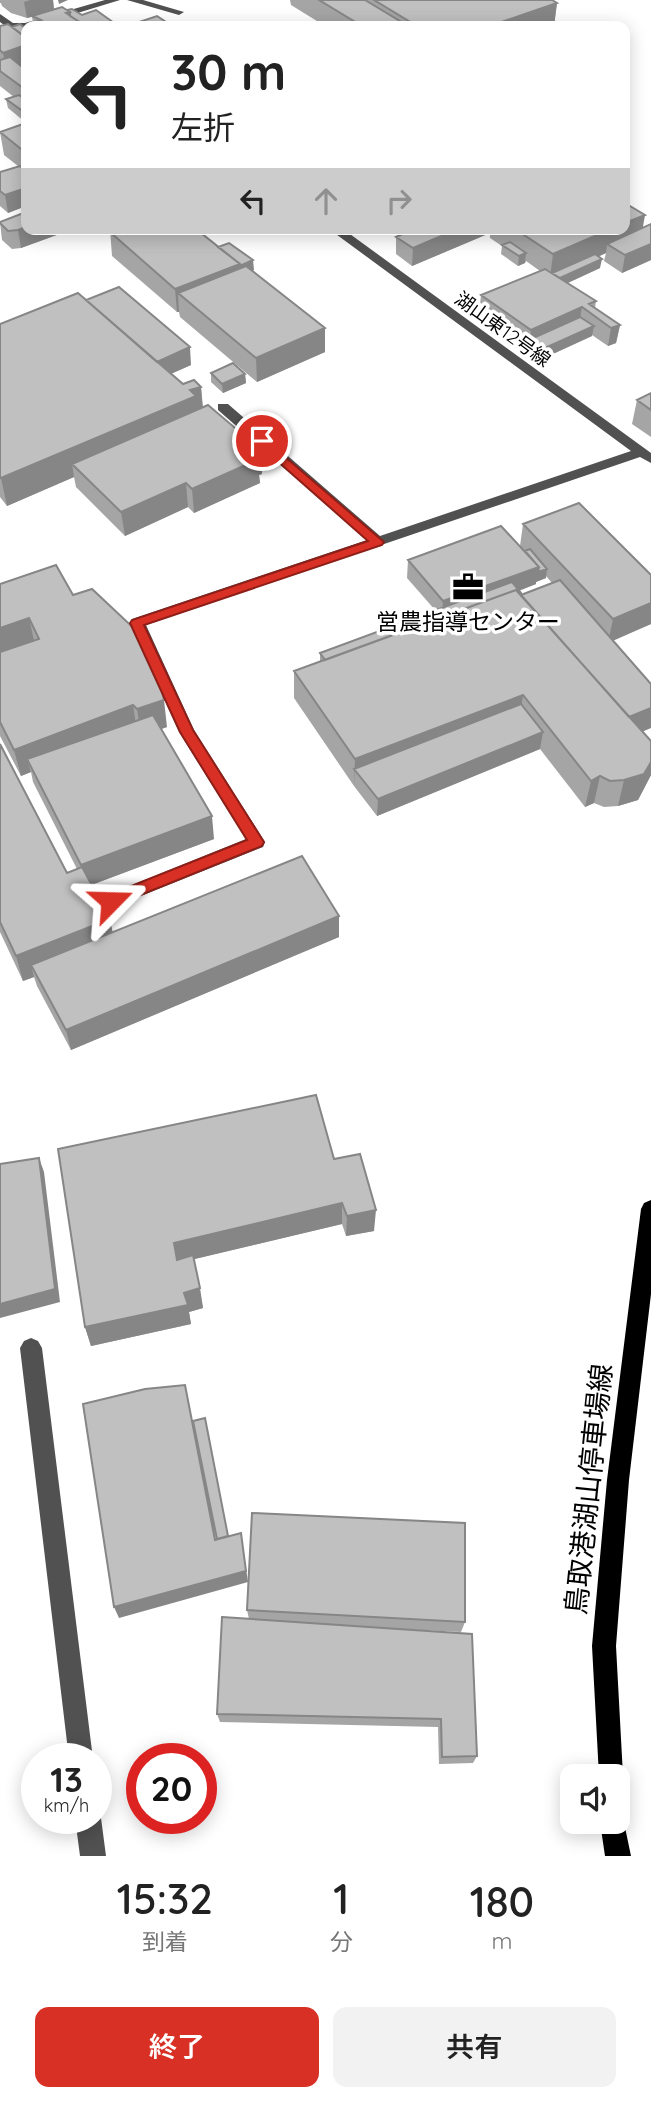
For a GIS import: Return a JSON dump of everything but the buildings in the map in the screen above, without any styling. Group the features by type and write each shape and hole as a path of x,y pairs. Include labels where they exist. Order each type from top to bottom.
{"main road":[{"name":"鳥取港湖山停車場線","path":"610,1764 604,1646 618,1480 651,1209"},
{"path":"615,1834 618,1856"}],"street":[{"path":"42,21 115,0"},
{"path":"132,0 179,12"},
{"path":"178,21 182,0"},
{"path":"0,17 11,26 21,26"},
{"name":"湖山東12号線","path":"343,235 646,455"},
{"path":"223,407 378,542"},
{"path":"111,901 257,842 187,732 136,623 646,455"},
{"path":"31,1348 79,1743"},
{"path":"90,1834 93,1856"}],"place":[{"name":"営農指導センター","path":"468,587"}],"route":[{"path":"111,901 257,842 187,732 136,623 378,542 262,441"}]}
